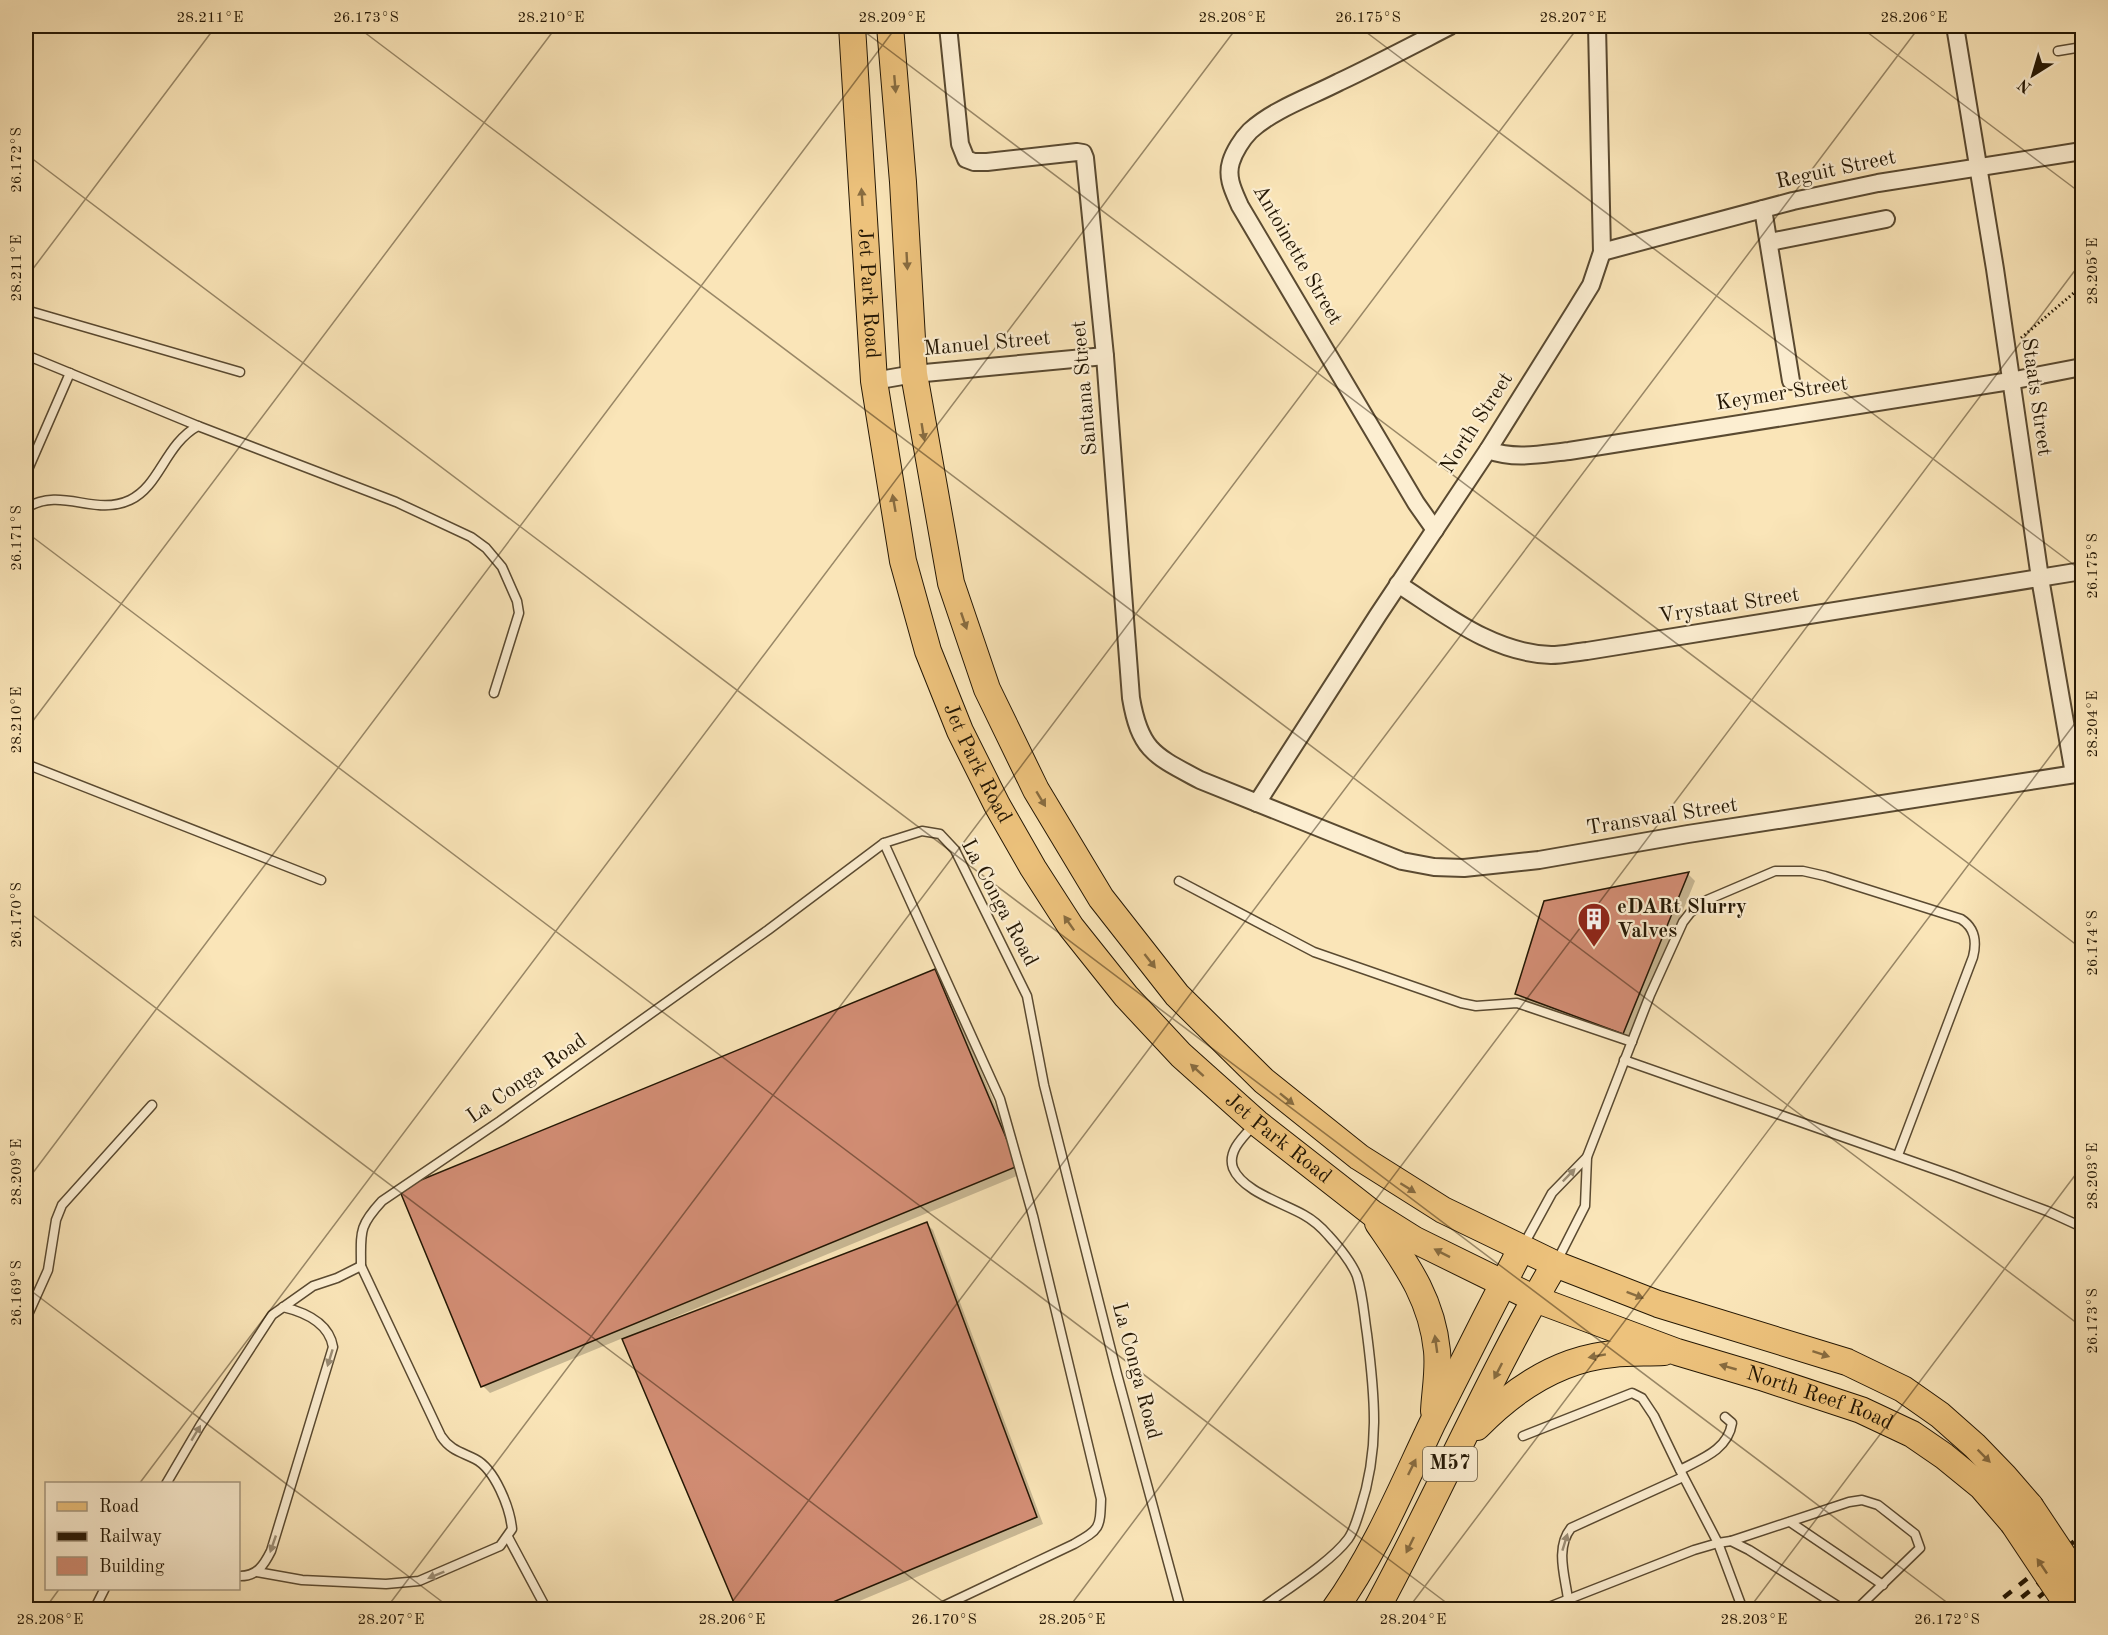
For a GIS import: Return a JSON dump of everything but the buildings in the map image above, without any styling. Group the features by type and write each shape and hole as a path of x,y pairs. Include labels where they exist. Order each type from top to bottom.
{"main road":[{"name":"Jet Park Road","path":"852,26 874,381 903,561 928,651 960,731 997,805 1033,868 1071,927 1126,996 1181,1055 1257,1123 1372,1214 1415,1240 1503,1284"},
{"name":"Jet Park Road","path":"890,26 903,182 914,374 951,583 987,689 1036,790 1101,898 1177,995 1264,1081 1359,1157 1443,1210 1521,1249"},
{"path":"1372,1214 1415,1277 1428,1308 1437,1353 1433,1423"},
{"name":"North Reef Road","path":"1521,1249 1658,1304 1846,1362 1902,1389 1940,1415 2004,1476 2071,1610"},
{"name":"M57","path":"1334,1610 1348,1590 1388,1519 1433,1423 1521,1249"},
{"name":"M57","path":"1376,1610 1555,1264"},
{"name":"North Reef Road","path":"1503,1284 1535,1299 1677,1352 1861,1410 1912,1434 2021,1514 2082,1584"},
{"path":"1463,1441 1489,1415 1523,1388 1562,1366 1588,1358 1614,1354 1677,1352"}],"street":[{"name":"Santana Street","path":"948,26 960,144 966,159 974,162 987,162 1077,152 1083,153 1085,158 1105,356 1131,698 1135,723 1151,750 1172,765 1200,780 1257,803"},
{"name":"Antoinette Street","path":"1435,530 1416,503 1240,206 1229,176 1237,148 1249,132 1281,110 1450,26"},
{"name":"North Street","path":"1257,803 1398,584 1488,450 1591,285 1602,252 1597,26"},
{"name":"Staats Street","path":"1955,26 1979,167 2040,578 2078,774"},
{"name":"Reguit Street","path":"1602,252 1763,209 1878,183 2082,151"},
{"path":"1763,209 1791,381"},
{"path":"1770,242 1886,219"},
{"name":"Manuel Street","path":"874,381 914,374 1105,356"},
{"name":"Keymer Street","path":"1488,450 1501,455 1519,457 1559,452 2010,381 2082,367"},
{"name":"Vrystaat Street","path":"1398,584 1480,636 1527,652 1551,655 2082,571"},
{"name":"Transvaal Street","path":"1257,803 1402,861 1434,867 1464,868 1539,860 1688,834 2078,774"}],"lane":[{"path":"2058,51 2082,47"},
{"path":"26,310 240,372"},
{"path":"26,355 198,426 396,502 459,531 486,548 502,567 514,594 519,613 494,693"},
{"path":"26,474 70,373"},
{"path":"26,508 44,499 59,498 120,505 142,494 179,439 198,426"},
{"path":"26,764 321,880"},
{"name":"La Conga Road","path":"361,1266 362,1230 370,1214 382,1201 529,1100 768,930 884,843 922,831 940,834 955,850 1027,996 1044,1085 1181,1610"},
{"path":"884,843 1000,1099 1033,1216 1101,1499 1100,1521 1095,1533 935,1610"},
{"path":"1555,1264 1585,1206 1587,1157 1624,1060 1683,922 1690,913 1707,900 1775,871 1803,871 1825,876 1961,919 1972,928 1976,948 1898,1155"},
{"path":"1179,881 1314,952 1461,1003 1476,1006 1516,1003 1632,1042"},
{"path":"1624,1060 1898,1155 2047,1211 2082,1227"},
{"path":"26,1319 48,1270 56,1221 62,1205 152,1105"},
{"path":"1257,1123 1235,1149 1232,1160 1233,1168 1248,1186 1306,1216 1320,1227 1343,1254 1356,1274 1362,1297 1375,1432 1373,1459 1366,1492 1348,1539 1329,1557 1258,1610"},
{"path":"1521,1249 1552,1193 1587,1157"},
{"path":"167,1482 200,1426 272,1315 313,1286 337,1278 361,1266 441,1436 454,1450 486,1466 492,1473 511,1520 512,1529 508,1538 500,1546 435,1576 403,1584 302,1580 257,1572 240,1576"},
{"path":"257,1572 271,1551 333,1347 331,1337 310,1316 283,1306"},
{"path":"1523,1436 1632,1393 1642,1398 1654,1416 1718,1543 1743,1610"},
{"path":"1568,1599 1562,1555 1564,1537 1571,1528 1682,1474 1721,1448 1730,1434 1732,1423 1725,1417"},
{"path":"1541,1610 1694,1550 1731,1541 1862,1500 1878,1505 1915,1534 1920,1548 1856,1610"},
{"path":"1790,1522 1883,1585"},
{"path":"508,1538 547,1610"},
{"path":"1731,1541 1844,1610"},
{"path":"94,1610 104,1590"}],"path":[{"path":"2006,350 2082,286"}],"railway":[{"path":"1988,1610 2082,1535"},
{"path":"2006,1610 2082,1549"},
{"path":"2023,1610 2082,1562"},
{"path":"2040,1610 2082,1576"}],"place":[{"name":"eDARt Slurry Valves","path":"1594,948"}]}
